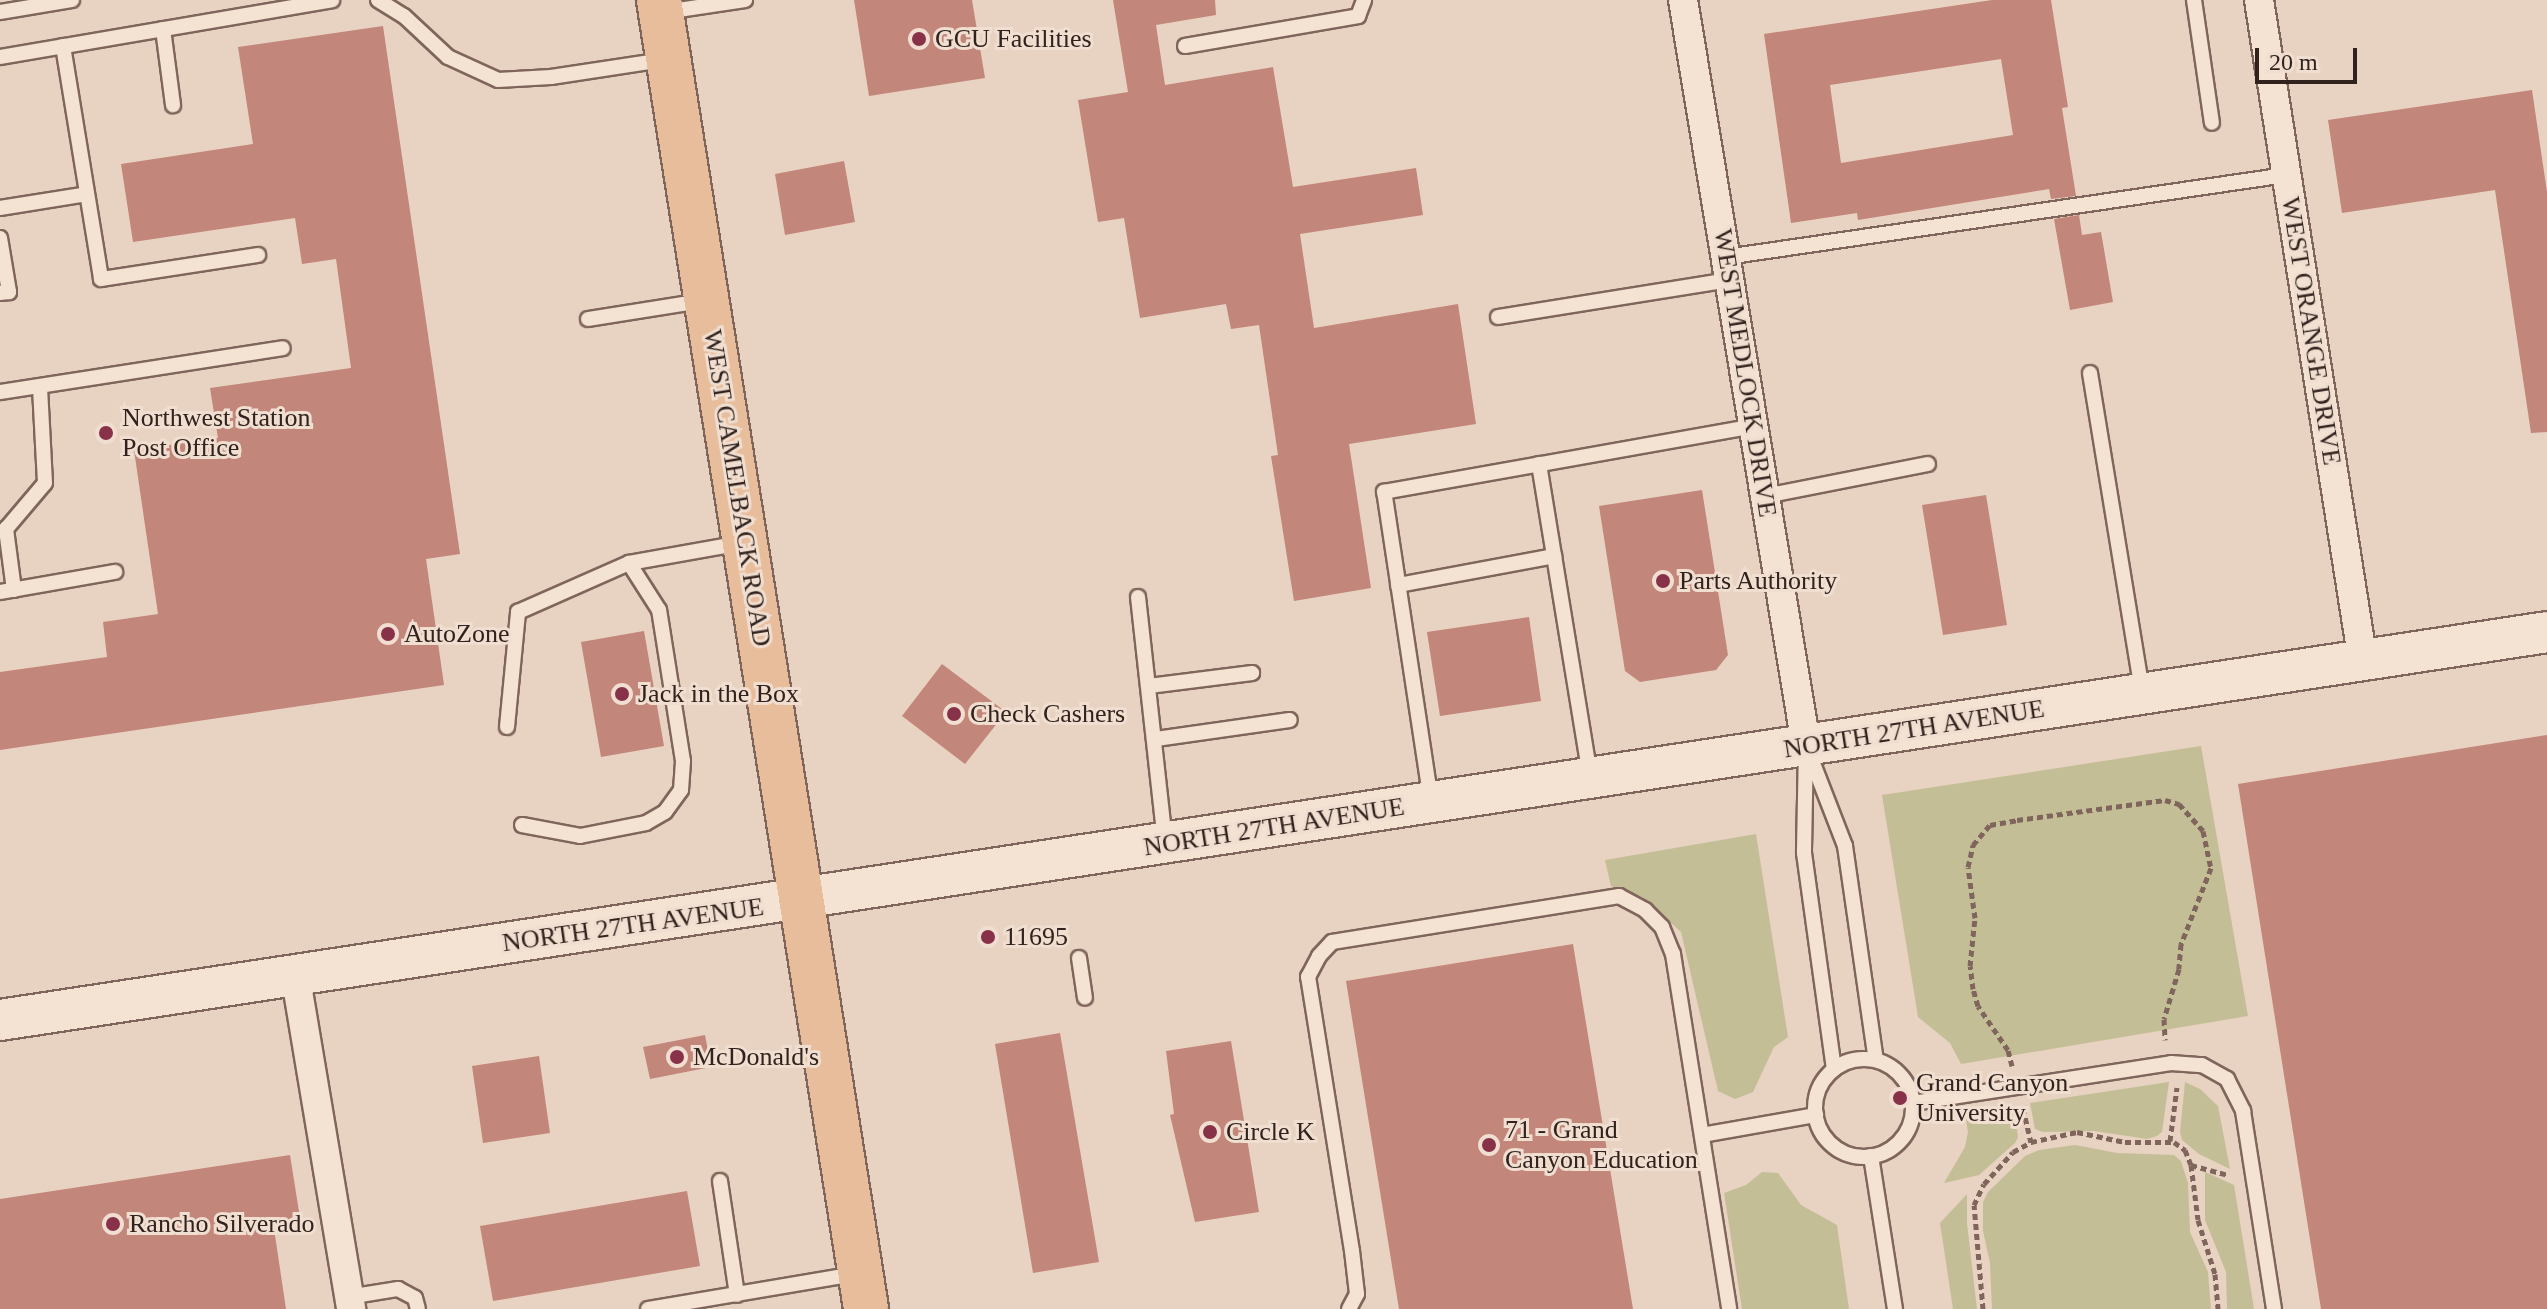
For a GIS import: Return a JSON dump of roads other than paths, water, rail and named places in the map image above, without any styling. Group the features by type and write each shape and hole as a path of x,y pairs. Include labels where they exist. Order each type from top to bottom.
{"main road":[{"name":"WEST CAMELBACK ROAD","path":"660,6 863,1291"},
{"name":"NORTH 27TH AVENUE","path":"0,1020 2547,632"}],"street":[{"name":"WEST MEDLOCK DRIVE","path":"1683,0 1806,745"},
{"name":"WEST ORANGE DRIVE","path":"2259,0 2363,662"},
{"path":"295,973 350,1303"}],"lane":[{"path":"0,12 72,0"},
{"path":"0,57 332,0"},
{"path":"378,0 404,16 448,57 498,80 551,77 668,59"},
{"path":"660,6 745,0"},
{"path":"1185,46 1358,16 1364,0"},
{"path":"2194,0 2212,123"},
{"path":"163,29 173,105"},
{"path":"63,46 101,279 258,255"},
{"path":"1498,317 1728,269 2286,175"},
{"path":"0,208 87,194"},
{"path":"0,238 9,292 0,293"},
{"path":"588,319 707,300"},
{"path":"0,392 283,348"},
{"path":"2090,373 2142,695"},
{"path":"40,386 45,483 6,529 7,591 115,572"},
{"path":"1432,803 1384,492 1754,426"},
{"path":"1539,464 1591,778"},
{"path":"1765,496 1928,464"},
{"path":"507,727 518,612 629,563 746,543"},
{"path":"1398,585 1554,556"},
{"path":"522,825 580,836 646,823 665,812 681,790 683,761 659,610 629,563"},
{"path":"1138,597 1156,739 1165,844"},
{"path":"1149,686 1252,673"},
{"path":"1156,739 1290,720"},
{"path":"1806,745 1845,846 1876,1060"},
{"path":"1806,745 1804,853 1834,1069"},
{"path":"1349,1309 1357,1294 1354,1265 1308,977 1319,956 1332,942 1619,896 1645,910 1662,927 1673,954 1729,1309"},
{"path":"1079,958 1085,998"},
{"path":"1861,1058 1876,1060 1901,1076 1913,1103 1912,1118 1897,1144 1871,1156 1840,1150 1827,1140 1816,1115 1817,1095 1834,1069 1861,1058"},
{"path":"1913,1103 2171,1063 2202,1065 2227,1079 2243,1111 2274,1309"},
{"path":"1702,1135 1816,1115"},
{"path":"1871,1156 1895,1309"},
{"path":"720,1181 737,1295"},
{"path":"350,1303 398,1289 415,1298 418,1309"},
{"path":"648,1309 737,1295 863,1291"}],"place":[{"name":"GCU Facilities","path":"919,39"},
{"name":"Northwest Station Post Office","path":"106,433"},
{"name":"Parts Authority","path":"1663,581"},
{"name":"AutoZone","path":"388,634"},
{"name":"Jack in the Box","path":"622,694"},
{"name":"Check Cashers","path":"954,714"},
{"name":"11695","path":"988,937"},
{"name":"McDonald's","path":"677,1057"},
{"name":"Grand Canyon University","path":"1900,1098"},
{"name":"Circle K","path":"1210,1132"},
{"name":"71 - Grand Canyon Education","path":"1489,1145"},
{"name":"Rancho Silverado","path":"113,1224"}]}
